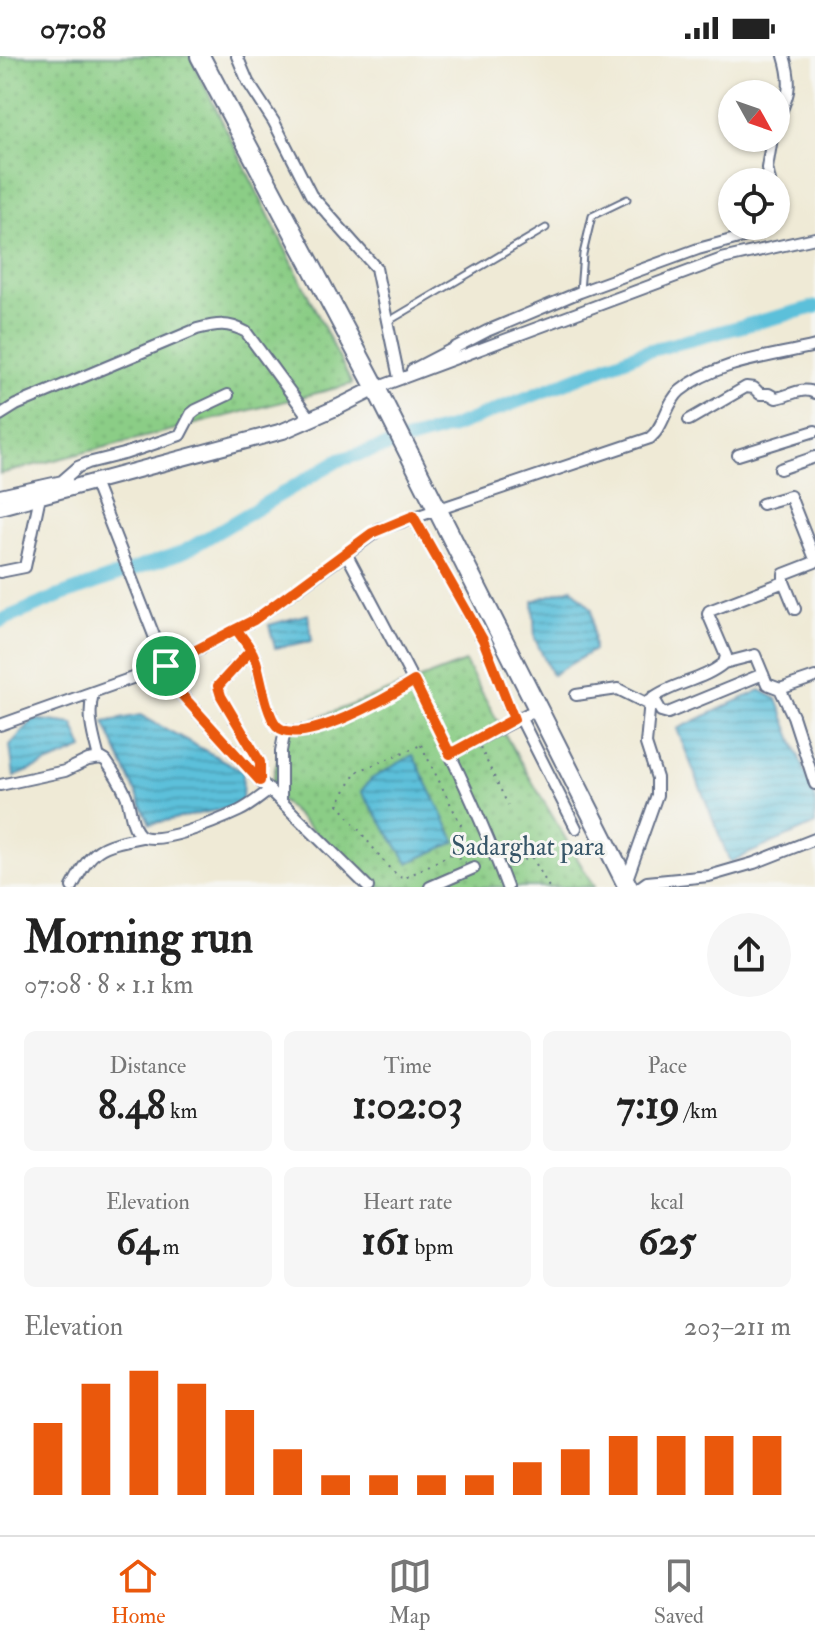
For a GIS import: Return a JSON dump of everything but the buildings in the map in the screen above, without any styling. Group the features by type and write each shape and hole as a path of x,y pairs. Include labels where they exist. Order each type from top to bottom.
{"highway":[{"path":"200,56 438,510 524,715 631,885"}],"street":[{"path":"237,56 248,82 274,122 311,195 376,268 402,377"},
{"path":"784,56 789,80"},
{"path":"402,377 722,259 815,238"},
{"path":"0,507 283,431 378,392 427,361 487,331 544,310 583,291 731,240"},
{"path":"551,324 561,308 583,291"},
{"path":"0,415 16,405 197,329 233,324 246,332 310,419"},
{"path":"0,725 93,693 254,620 380,529 650,438 676,395 701,377 726,367 815,346"},
{"path":"689,420 746,387 776,398 803,390 815,393"},
{"path":"63,480 88,463 180,435 191,414 228,395"},
{"path":"738,455 815,431"},
{"path":"780,469 815,457"},
{"path":"0,495 63,480 91,482"},
{"path":"91,482 164,661 182,695 260,781 368,887"},
{"path":"0,572 25,567 40,496"},
{"path":"762,504 790,496 815,560 786,572 782,577 795,609"},
{"path":"413,516 524,715 576,828"},
{"path":"801,530 815,525"},
{"path":"346,553 450,754 478,813 507,887"},
{"path":"724,663 726,656 709,611 784,582"},
{"path":"236,629 251,650 277,726 285,730 297,732 344,717 383,700 414,681"},
{"path":"251,650 218,686 260,762 260,781"},
{"path":"650,700 724,663 755,655 767,684 780,689 815,677"},
{"path":"576,695 618,689 650,700 661,711 668,713 763,674"},
{"path":"780,689 793,716 815,784"},
{"path":"93,693 90,723 99,758"},
{"path":"650,700 646,744 657,778 657,795 631,885 724,872 815,839"},
{"path":"450,754 524,715"},
{"path":"281,801 281,751 285,730"},
{"path":"1,782 65,771 99,758 106,761 116,776 126,795 135,828 142,837"},
{"path":"72,887 91,855 114,843 142,837 167,837 204,825 242,810 270,790"},
{"path":"430,887 474,868"}],"lane":[{"path":"583,291 583,254 592,216 627,199"},
{"path":"389,321 546,228"}],"path":[{"path":"479,738 479,745 508,805"},
{"path":"421,745 461,825 451,854 403,879 390,869 338,804 356,772 421,745"},
{"path":"503,869 534,858 549,887"}],"green space":[{"path":"0,56 190,56 352,384 0,474"},
{"name":"Sadarghat para","path":"465,662 594,887 372,887 270,790 285,730"}],"water":[{"path":"572,588 592,609 594,650 552,675 535,639 533,601"},
{"path":"308,614 312,641 275,648 269,625"},
{"path":"760,690 777,699 815,798 815,824 730,862 677,729"},
{"path":"140,715 243,771 242,805 150,824 104,722"},
{"path":"34,719 73,724 83,749 14,777 10,745"},
{"path":"413,755 456,842 408,863 361,791 371,779"}],"waterway":[{"path":"0,621 59,596 185,551 339,460 453,427 640,353 815,307"}],"route":[{"path":"166,666 182,695 260,781 260,762 218,686 219,683 227,675 251,650 236,629 254,620 372,533 413,516 483,640 514,719 450,754 414,681 357,713 297,732 285,730 277,726 255,658 248,646 236,629 166,666"}]}
